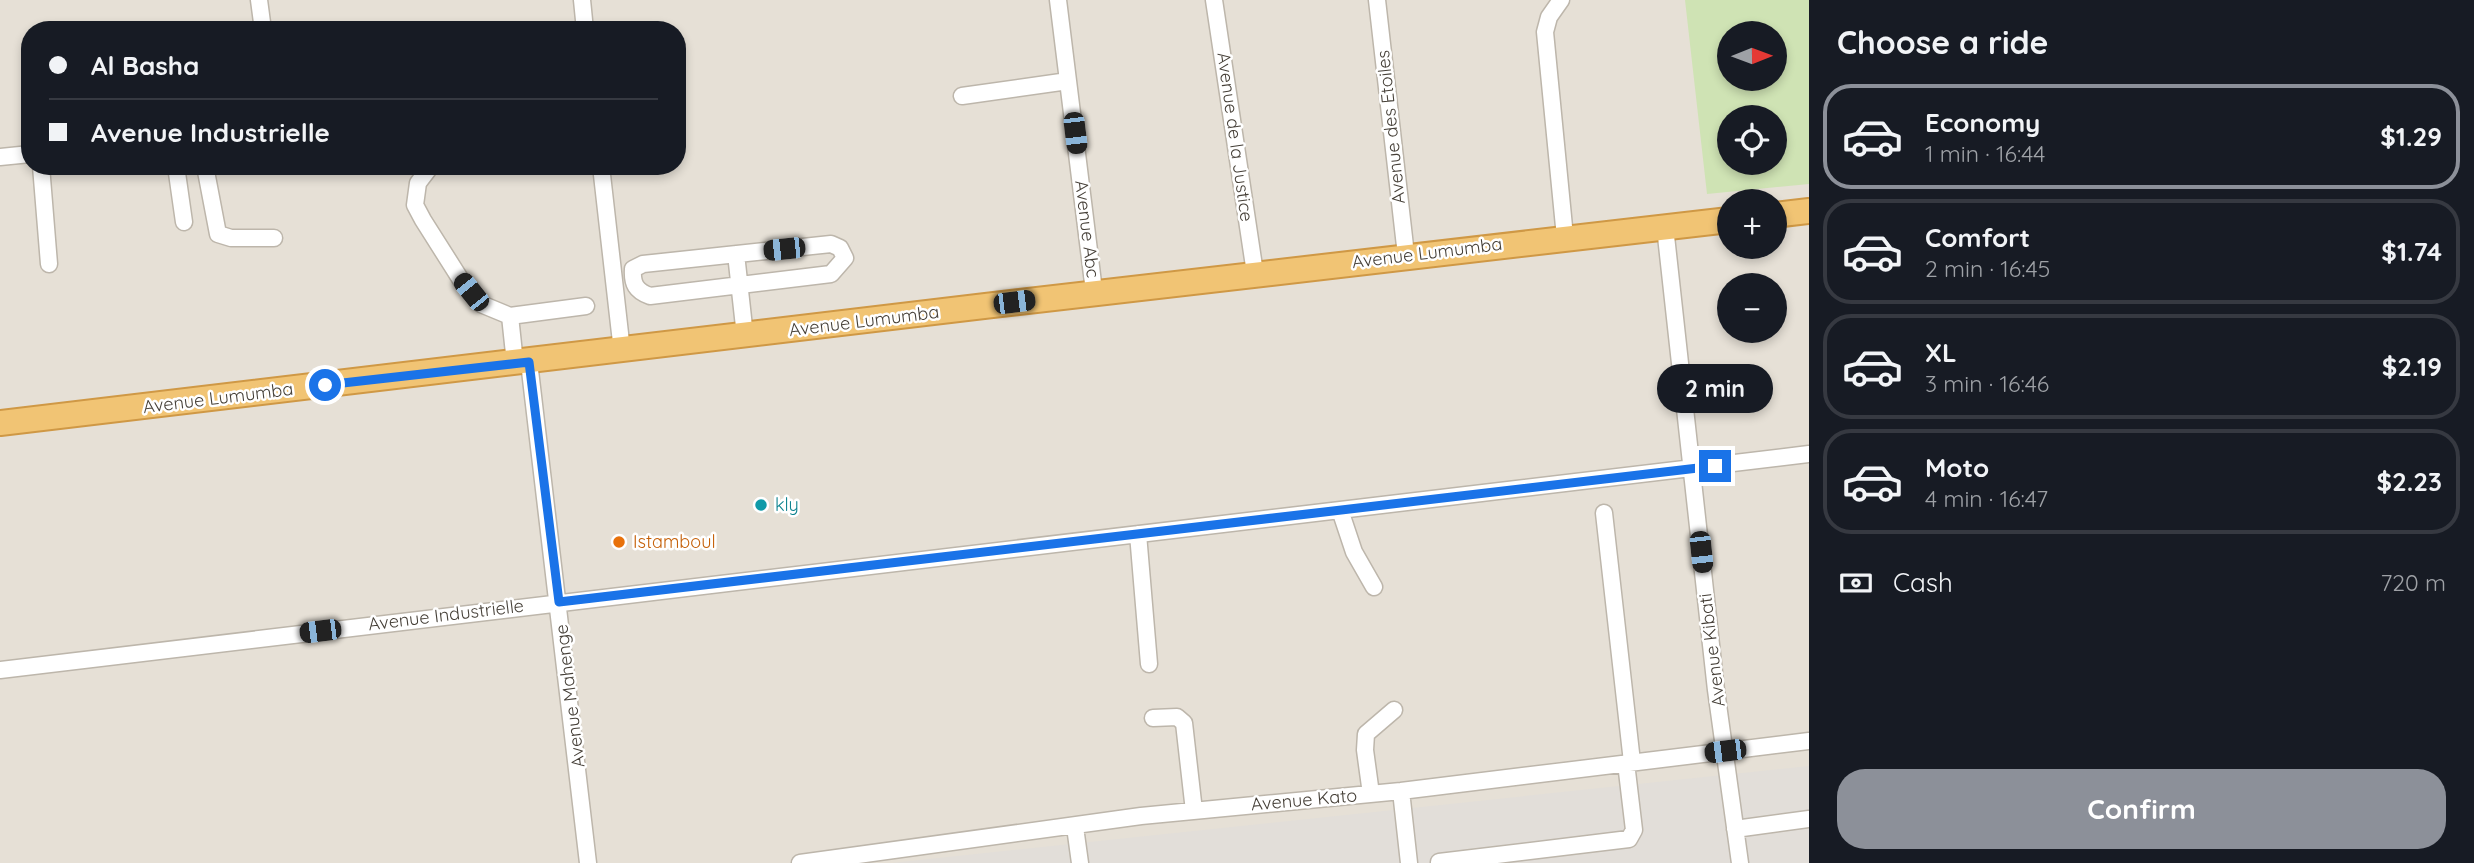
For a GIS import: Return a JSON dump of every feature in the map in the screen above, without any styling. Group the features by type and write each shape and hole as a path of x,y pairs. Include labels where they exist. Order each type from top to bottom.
{"highway":[{"path":"1787,214 1809,211"},
{"name":"Avenue Lumumba","path":"0,423 622,351 1094,291 1717,221"}],"street":[{"path":"259,0 262,21"},
{"path":"582,0 584,21"},
{"name":"Avenue Abc","path":"1058,0 1094,291"},
{"name":"Avenue de la Justice","path":"1214,0 1255,273"},
{"name":"Avenue des Etoiles","path":"1377,0 1406,255"},
{"path":"1561,0 1549,17 1545,32 1565,237"},
{"path":"962,96 1068,80"},
{"path":"0,157 21,155"},
{"path":"42,175 49,264"},
{"path":"177,175 184,222"},
{"path":"207,175 218,234 231,238 274,238"},
{"path":"424,175 418,183 415,205 461,280 481,304 510,316 586,306"},
{"path":"602,175 622,351"},
{"name":"Avenue Kibati","path":"1665,227 1740,863"},
{"path":"831,244 839,248 845,258 831,274 739,285 650,296 639,292 632,281 633,270 643,264 831,244"},
{"path":"736,254 745,336"},
{"name":"Avenue Mahenge","path":"510,316 522,363 559,602 588,863"},
{"name":"Avenue Industrielle","path":"0,670 1809,454"},
{"path":"1340,510 1354,552 1374,587"},
{"path":"1439,862 1629,839 1634,830 1604,513"},
{"path":"1138,534 1149,664"},
{"path":"1371,794 1365,750 1366,734 1394,710"},
{"path":"1153,718 1177,717 1184,723 1194,811"},
{"name":"Avenue Kato","path":"800,863 1194,811 1401,791 1809,741"},
{"path":"1401,791 1409,863"},
{"path":"1735,829 1809,819"},
{"path":"1075,827 1080,863"}],"shaded area":[{"path":"0,0 1809,0 1809,863 0,863"},
{"path":"1809,766 1809,863 891,863"}],"green space":[{"path":"1685,0 1809,0 1809,184 1758,189 1717,189 1717,193 1707,194"}],"place":[{"name":"kly","path":"761,505"},
{"name":"Istamboul","path":"619,542"}],"route":[{"path":"325,385 529,362 559,602 1715,466"}]}
